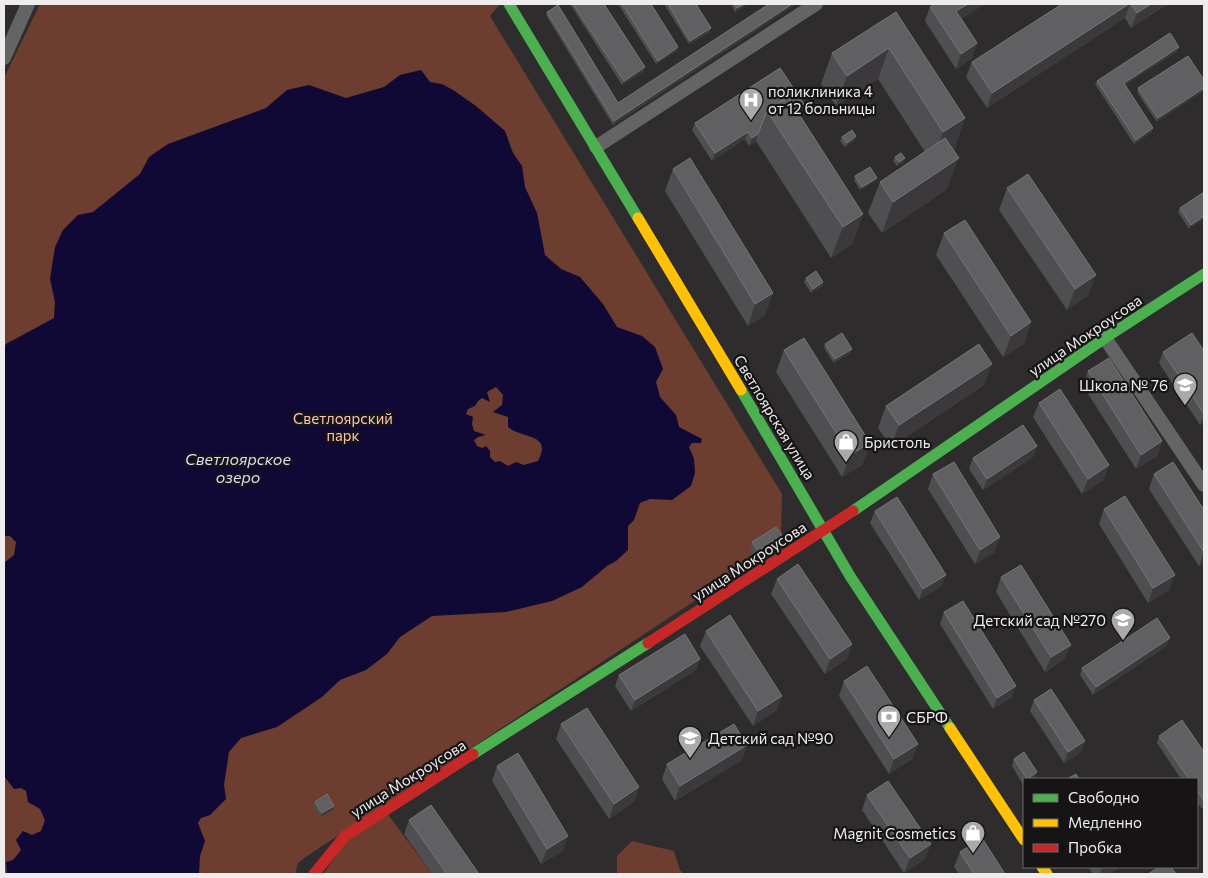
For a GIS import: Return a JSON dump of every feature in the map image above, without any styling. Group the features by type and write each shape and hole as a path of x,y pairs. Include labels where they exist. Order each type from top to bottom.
{"street":[{"path":"4,58 28,4"},
{"name":"Светлоярская улица","path":"509,4 781,456 850,576 1023,838"},
{"path":"596,147 816,4"},
{"name":"улица Мокроусова","path":"314,874 345,836 824,531 1105,338 1204,274"},
{"path":"1105,338 1204,485"}],"green space":[{"name":"Светлоярское озеро","path":"40,4 500,4 490,16 782,494 781,544 307,856 298,863 295,874 4,874 4,78"},
{"path":"387,813 432,874 323,874 348,839"},
{"path":"632,841 674,851 680,870 684,874 617,874 617,856"}],"water":[{"name":"Светлоярское озеро","path":"421,70 430,82 442,84 453,90 476,106 505,131 513,153 522,166 525,187 537,213 545,255 561,269 580,277 603,304 617,327 642,336 655,347 663,369 656,382 660,397 676,415 679,427 702,439 701,443 692,443 689,447 694,459 695,473 691,486 672,500 650,499 640,503 634,520 628,526 628,550 582,587 552,601 506,612 432,616 400,637 387,654 366,670 340,680 322,697 277,727 241,738 229,752 224,785 226,799 210,815 201,818 198,823 205,841 200,856 199,874 7,874 6,862 13,860 21,850 16,840 23,831 32,835 41,831 45,820 40,809 28,802 26,791 21,788 14,789 4,776 4,563 14,555 16,542 10,536 4,536 4,347 6,344 54,318 55,302 50,279 55,247 63,230 78,215 93,212 140,174 149,157 168,144 266,108 287,90 309,85 346,98 384,87 400,75","holes":["496,387 503,395 502,405 493,412 508,417 508,427 514,431 539,441 542,446 542,452 538,461 524,465 516,462 508,466 500,461 495,462 490,457 490,451 486,446 482,448 477,446 474,440 486,435 474,431 473,417 466,414 468,409 475,406 482,398 490,402 487,392"]}],"building":[{"path":"573,4 604,4 645,67 624,81"},
{"path":"622,4 651,4 678,47 658,61"},
{"path":"668,4 696,4 711,28 690,41"},
{"path":"734,4 744,4 737,8"},
{"path":"769,4 792,4 614,121 547,12 558,5 618,103"},
{"path":"934,4 968,4 956,11 977,43 961,54 930,7"},
{"path":"1062,4 1129,4 992,93 972,62"},
{"path":"1131,4 1151,4 1137,13"},
{"path":"896,12 965,118 943,132 889,48 847,76 832,53"},
{"path":"1170,33 1179,47 1124,83 1153,128 1136,140 1097,81"},
{"path":"1188,56 1204,80 1204,88 1158,118 1138,88"},
{"path":"780,68 804,104 796,110 788,97 767,111 758,134 752,138 748,132 715,153 695,123"},
{"path":"788,97 863,214 843,227 767,111"},
{"path":"852,130 856,136 847,143 842,137"},
{"path":"945,138 959,158 893,202 880,182"},
{"path":"901,153 905,158 899,162 895,157"},
{"path":"690,158 773,293 755,304 673,169"},
{"path":"870,167 877,178 862,187 855,176"},
{"path":"1028,174 1096,275 1075,289 1007,188"},
{"path":"1204,192 1204,216 1191,225 1180,208"},
{"path":"965,220 1031,322 1011,336 944,233"},
{"path":"816,271 823,282 813,289 806,278"},
{"path":"842,333 852,349 835,359 825,344"},
{"path":"1192,333 1204,351 1204,414 1163,352"},
{"path":"804,338 870,443 850,455 784,350"},
{"path":"979,344 992,364 899,425 886,406"},
{"path":"1109,358 1162,441 1141,455 1088,371"},
{"path":"1060,389 1109,465 1088,479 1039,403"},
{"path":"1023,425 1037,446 987,479 973,458"},
{"path":"954,462 1000,537 980,550 933,474"},
{"path":"1173,462 1204,510 1204,552 1154,474"},
{"path":"1125,496 1175,575 1153,588 1104,509"},
{"path":"897,497 946,575 923,589 875,511"},
{"path":"776,527 782,535 758,551 752,542"},
{"path":"798,564 852,644 830,659 777,579"},
{"path":"1021,565 1071,645 1051,657 1001,577"},
{"path":"963,601 1016,686 997,698 944,612"},
{"path":"730,615 782,696 758,711 706,631"},
{"path":"1157,618 1170,638 1096,687 1082,668"},
{"path":"685,634 700,659 635,700 619,675"},
{"path":"867,666 918,744 894,759 844,681"},
{"path":"1051,689 1085,741 1068,752 1034,700"},
{"path":"587,708 639,787 614,804 561,724"},
{"path":"1182,720 1204,752 1204,801 1198,792 1198,778 1188,778 1159,736"},
{"path":"734,724 747,745 680,786 667,764"},
{"path":"1024,752 1037,772 1026,778 1014,759"},
{"path":"518,753 568,836 547,849 497,766"},
{"path":"1076,774 1078,778 1069,778"},
{"path":"888,781 931,844 910,858 867,795"},
{"path":"327,794 334,806 322,813 315,802"},
{"path":"431,805 479,874 447,874 409,820"},
{"path":"982,838 1005,874 974,874 960,852"},
{"path":"1157,868 1172,868 1176,874 1148,874"}],"traffic: fast":[{"path":"509,4 638,218"},
{"path":"853,511 1105,338 1204,274"},
{"path":"741,390 850,576 950,728"},
{"path":"473,754 648,643"}],"traffic: slow":[{"path":"638,218 741,390"},
{"path":"950,728 1023,838"},
{"path":"1043,868 1047,874"}],"traffic: jam":[{"path":"648,643 853,511"},
{"path":"314,874 345,836 473,754"}],"place":[{"name":"поликлиника 4 от 12 больницы","path":"751,121"},
{"name":"Школа № 76","path":"1185,406"},
{"name":"Бристоль","path":"846,463"},
{"name":"Детский сад №270","path":"1123,641"},
{"name":"СБРФ","path":"889,738"},
{"name":"Детский сад №90","path":"690,759"},
{"name":"Magnit Cosmetics","path":"973,854"}],"park label":[{"name":"Светлоярский парк","path":"343,426"}]}
